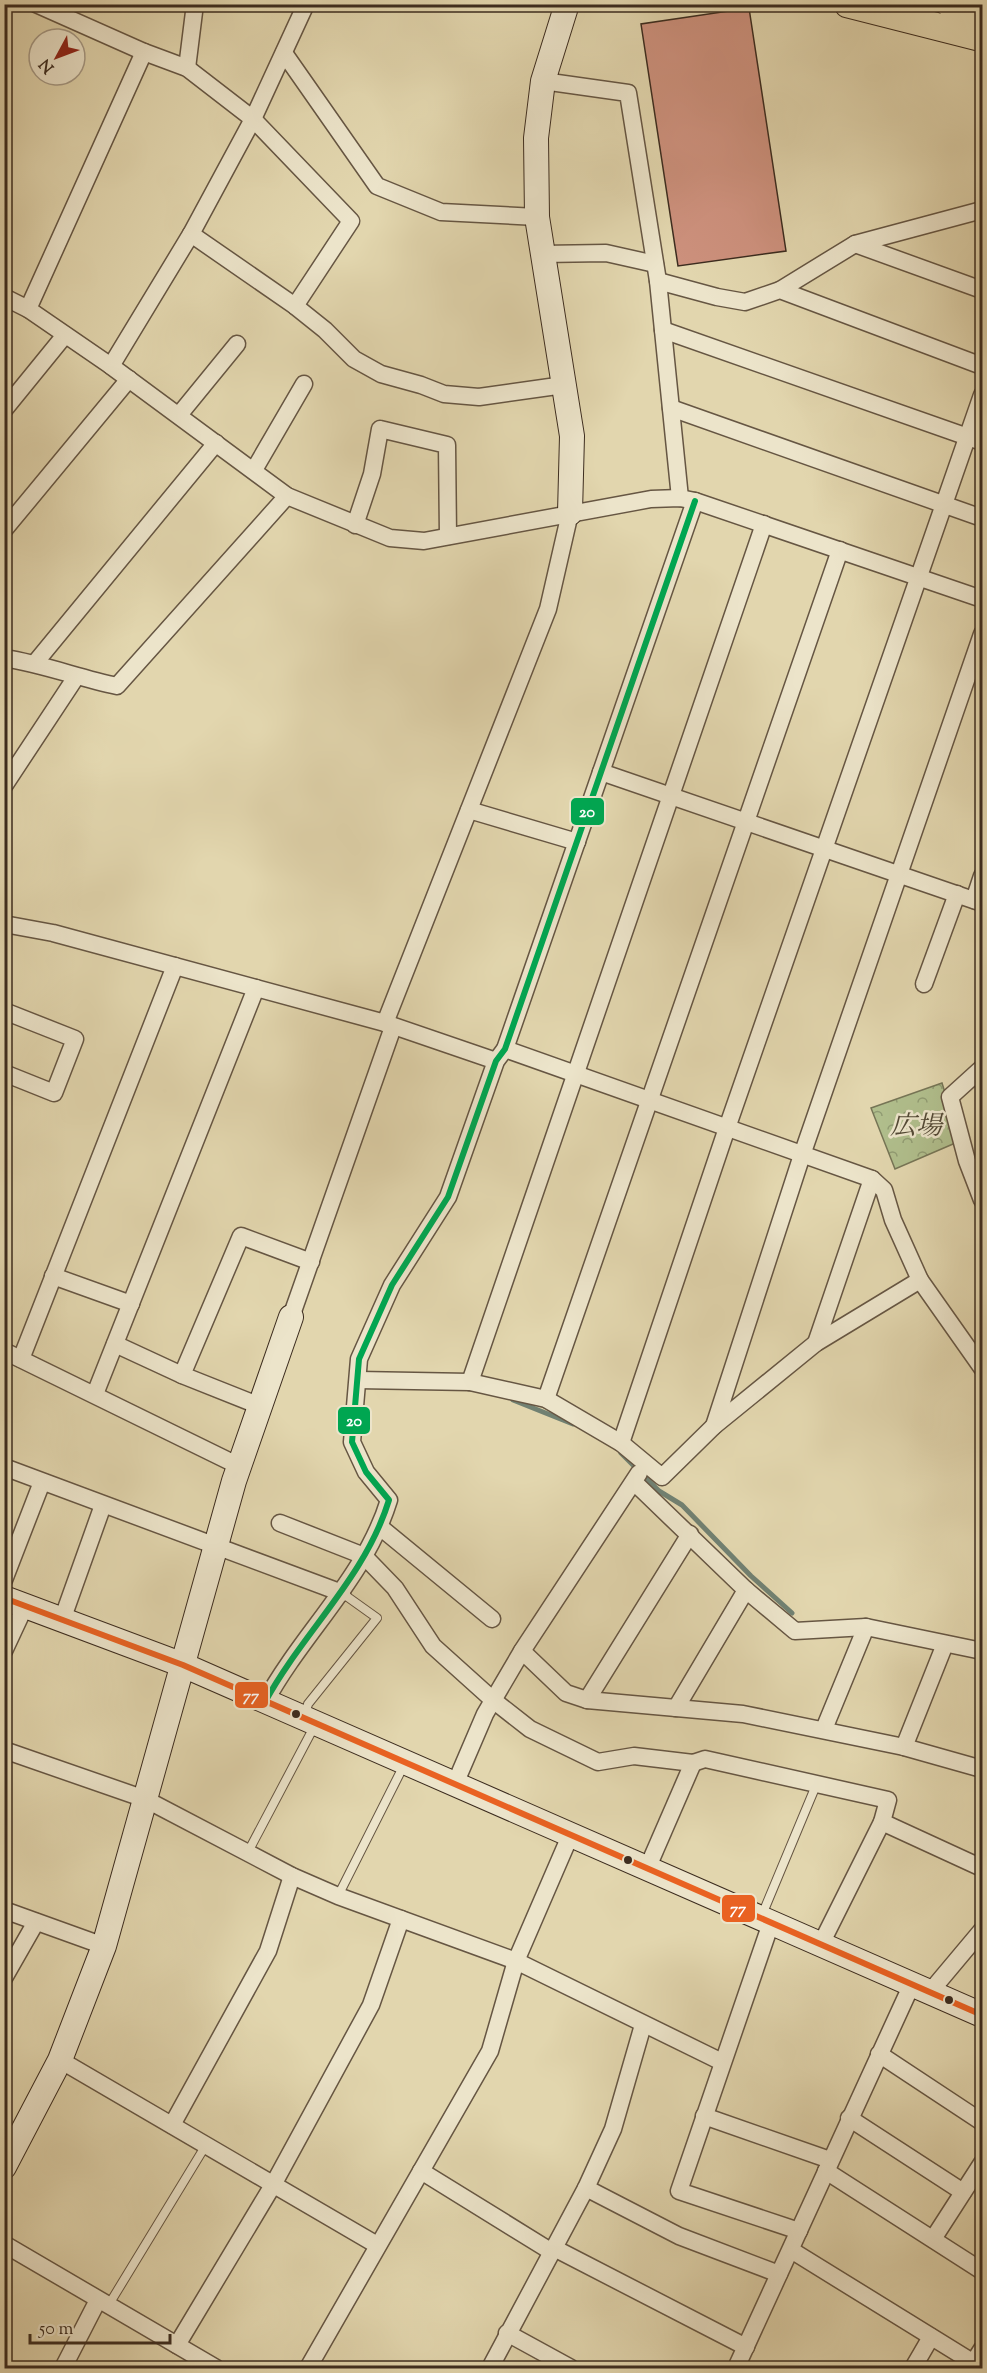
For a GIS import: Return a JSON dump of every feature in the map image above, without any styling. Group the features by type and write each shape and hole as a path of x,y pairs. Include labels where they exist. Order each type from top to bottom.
{"main road":[{"path":"848,4 982,38"},
{"path":"950,4 982,13"}],"street":[{"path":"36,4 144,52 187,68 253,119 351,221 295,306"},
{"path":"187,68 195,4"},
{"path":"111,366 191,234 253,119 306,4"},
{"path":"4,2167 60,2060 104,1946 239,1466 389,1025 469,810 548,609 570,513 572,436 537,217 536,138 543,81 567,4"},
{"path":"28,309 144,52"},
{"path":"284,53 377,186 441,212 537,217"},
{"path":"265,1702 282,1670 342,1593 380,1527 389,1500 366,1472 352,1442 359,1359 392,1285 448,1197 601,772 687,499 671,408 658,281 628,93 543,81"},
{"path":"658,281 745,302 780,290 855,244 982,210"},
{"path":"191,234 295,306 325,330 354,359 381,374 444,394 479,397 564,385"},
{"path":"855,244 982,290"},
{"path":"542,254 606,253 655,264"},
{"path":"780,290 982,366"},
{"path":"7,301 28,309 111,366 287,496 390,538 424,541 651,499 687,499 982,599"},
{"path":"663,330 975,439"},
{"path":"4,410 65,334"},
{"path":"179,415 237,344"},
{"path":"4,530 129,379"},
{"path":"254,470 304,384"},
{"path":"621,1443 726,1128 944,505 975,439 982,395"},
{"path":"671,408 982,518"},
{"path":"355,525 372,474 380,429 447,445 448,536"},
{"path":"35,663 216,443"},
{"path":"4,658 35,663 76,677 117,686 287,496"},
{"path":"470,1382 764,524"},
{"path":"546,1399 840,550"},
{"path":"714,1425 802,1155 982,634"},
{"path":"4,786 76,677"},
{"path":"601,772 978,901 982,876"},
{"path":"469,810 577,842"},
{"path":"924,984 957,894"},
{"path":"4,924 53,933 575,1074 872,1179 884,1190 893,1220 921,1280 982,1368"},
{"path":"21,1359 175,966"},
{"path":"95,1394 256,988"},
{"path":"4,1011 75,1039 54,1093 4,1073"},
{"path":"982,1069 950,1097 967,1161 982,1200"},
{"path":"967,1161 982,1177"},
{"path":"816,1343 872,1179"},
{"path":"183,1375 241,1236 310,1262"},
{"path":"53,1276 130,1304"},
{"path":"358,1380 470,1382 546,1399 621,1443 662,1477 714,1425 816,1343 921,1280"},
{"path":"115,1344 260,1406"},
{"path":"4,1351 239,1466"},
{"path":"455,1784 485,1714 522,1651 644,1464"},
{"path":"4,1467 342,1593"},
{"path":"4,1580 42,1482"},
{"path":"634,1482 746,1590 795,1631 867,1627 982,1651"},
{"path":"62,1620 103,1505"},
{"path":"280,1523 364,1556 395,1588 433,1646 494,1700 530,1729 598,1762 634,1756 693,1763 705,1759 888,1800 882,1822 821,1944"},
{"path":"380,1527 492,1619"},
{"path":"587,1700 690,1534"},
{"path":"676,1708 746,1590"},
{"path":"4,1651 15,1602 183,1665 982,2016"},
{"path":"824,1729 867,1627"},
{"path":"904,1747 945,1644"},
{"path":"522,1651 566,1693 587,1700 743,1714 904,1747 982,1768"},
{"path":"4,1750 145,1799 292,1876 338,1896 516,1961 722,2062"},
{"path":"646,1869 693,1763"},
{"path":"882,1822 982,1869"},
{"path":"308,2368 490,2051 516,1961 570,1836"},
{"path":"172,2126 268,1951 292,1876"},
{"path":"4,1910 104,1946"},
{"path":"177,2345 273,2185 371,2005 401,1919"},
{"path":"766,1921 679,2191 799,2231"},
{"path":"4,1978 36,1922"},
{"path":"736,2368 879,2054 921,1988 982,1930"},
{"path":"490,2368 586,2188 613,2129 643,2025"},
{"path":"879,2054 982,2122"},
{"path":"60,2060 377,2245"},
{"path":"704,2116 828,2165 982,2271"},
{"path":"849,2118 963,2192"},
{"path":"933,2239 982,2163"},
{"path":"421,2171 553,2250 746,2347"},
{"path":"586,2188 679,2236 779,2274"},
{"path":"4,2244 216,2368"},
{"path":"791,2250 931,2337 979,2360"},
{"path":"63,2368 103,2303"},
{"path":"507,2333 571,2368"},
{"path":"913,2368 931,2337"}],"lane":[{"path":"248,1852 310,1721 308,1704 377,1618 342,1593"},
{"path":"338,1896 405,1763"},
{"path":"766,1921 817,1783"},
{"path":"103,2303 206,2145"}],"green space":[{"name":"広場","path":"942,1083 960,1141 895,1169 871,1108"}],"building":[{"path":"749,8 786,251 678,266 641,24"}],"waterway":[{"path":"513,1400 573,1424"},
{"path":"621,1453 659,1491 682,1505 751,1576 792,1613"}],"transit line":[{"name":"20","path":"265,1702 280,1676 365,1555 389,1500 366,1472 352,1442 359,1359 392,1285 448,1197 496,1061 505,1049 695,501"},
{"name":"77","path":"4,1598 183,1665 982,2015"}]}
